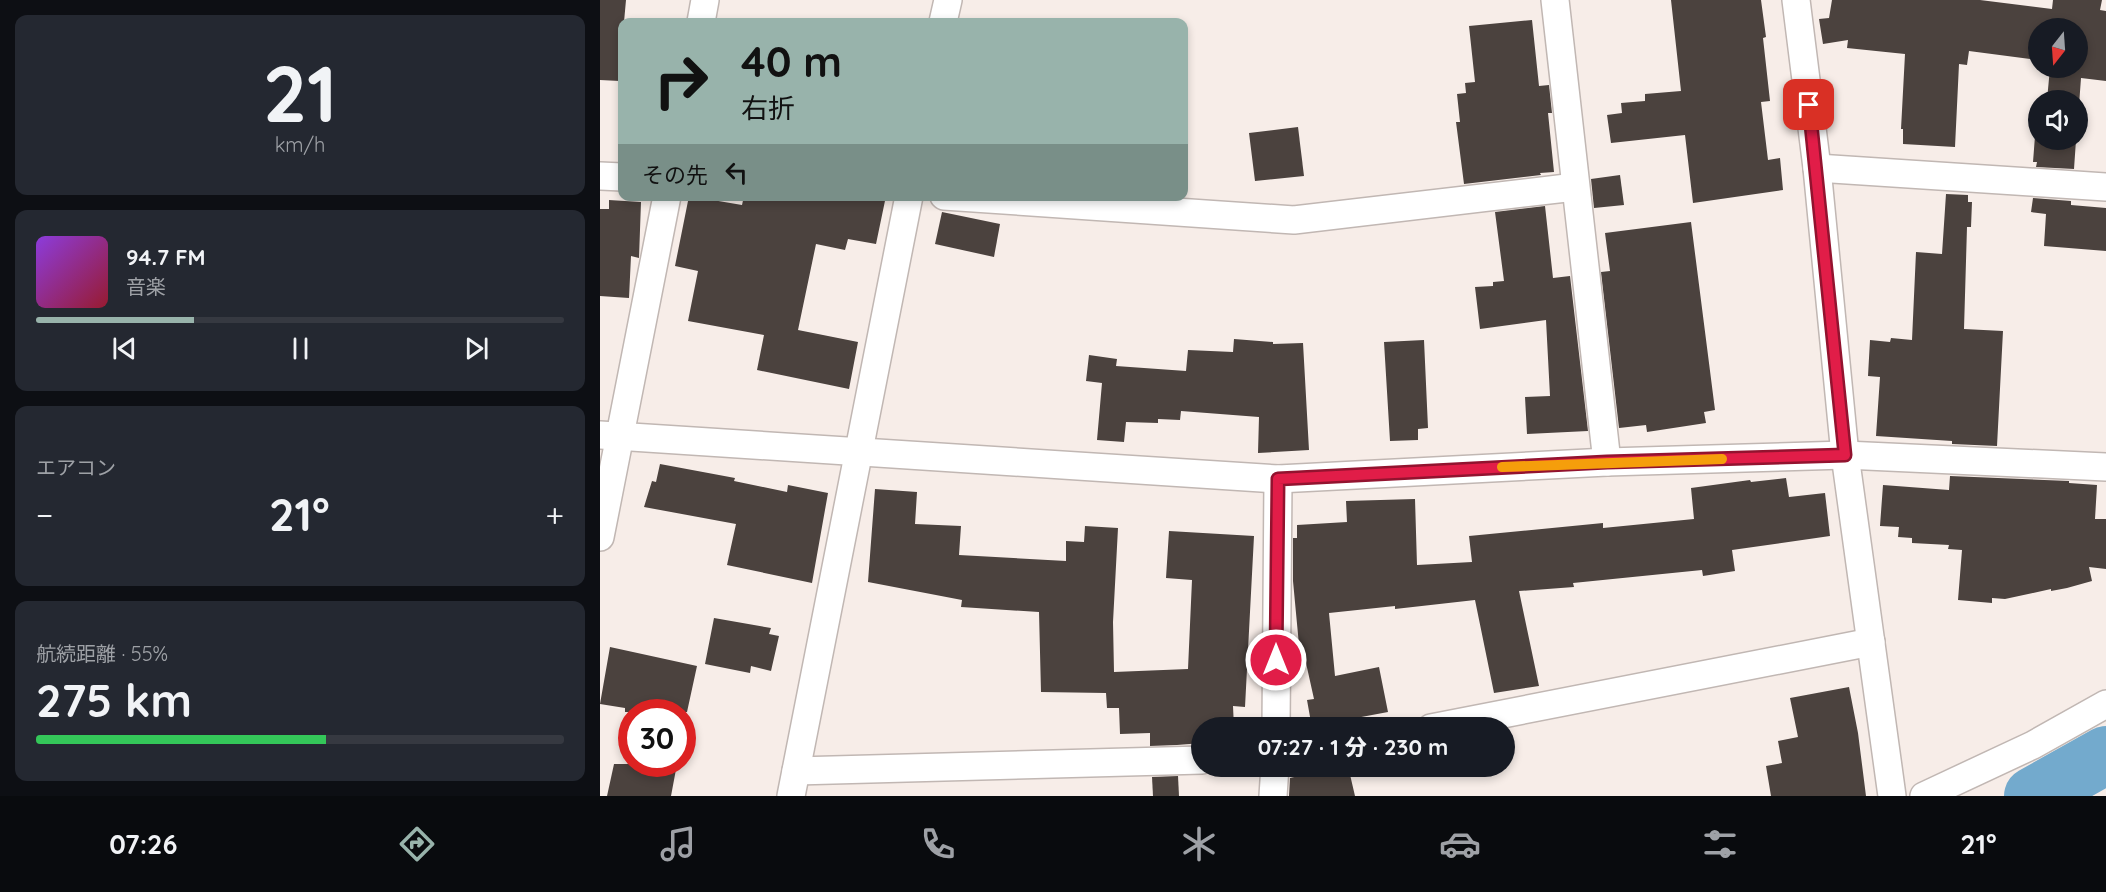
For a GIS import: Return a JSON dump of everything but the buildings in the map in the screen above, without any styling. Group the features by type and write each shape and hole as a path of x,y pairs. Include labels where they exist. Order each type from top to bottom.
{"street":[{"path":"702,18 705,0"},
{"path":"945,18 948,0"},
{"path":"1555,0 1607,462"},
{"path":"1796,0 1817,168 1845,455 1892,796"},
{"path":"1817,168 2106,187"},
{"path":"600,176 618,177"},
{"path":"1017,201 1294,220 1575,187"},
{"path":"600,537 610,436 666,201"},
{"path":"908,201 793,784 1191,761"},
{"path":"610,436 1278,479 1607,462 1845,455 2106,467"},
{"path":"1276,717 1278,479"},
{"path":"1487,717 1871,642"},
{"path":"1924,796 2033,745 2106,704"},
{"path":"1273,796 1274,777"}],"waterway":[{"path":"2033,796 2106,755"}],"slow traffic":[{"path":"1502,467 1722,459"}],"route":[{"path":"1276,660 1278,479 1607,462 1845,455 1809,105"}]}
